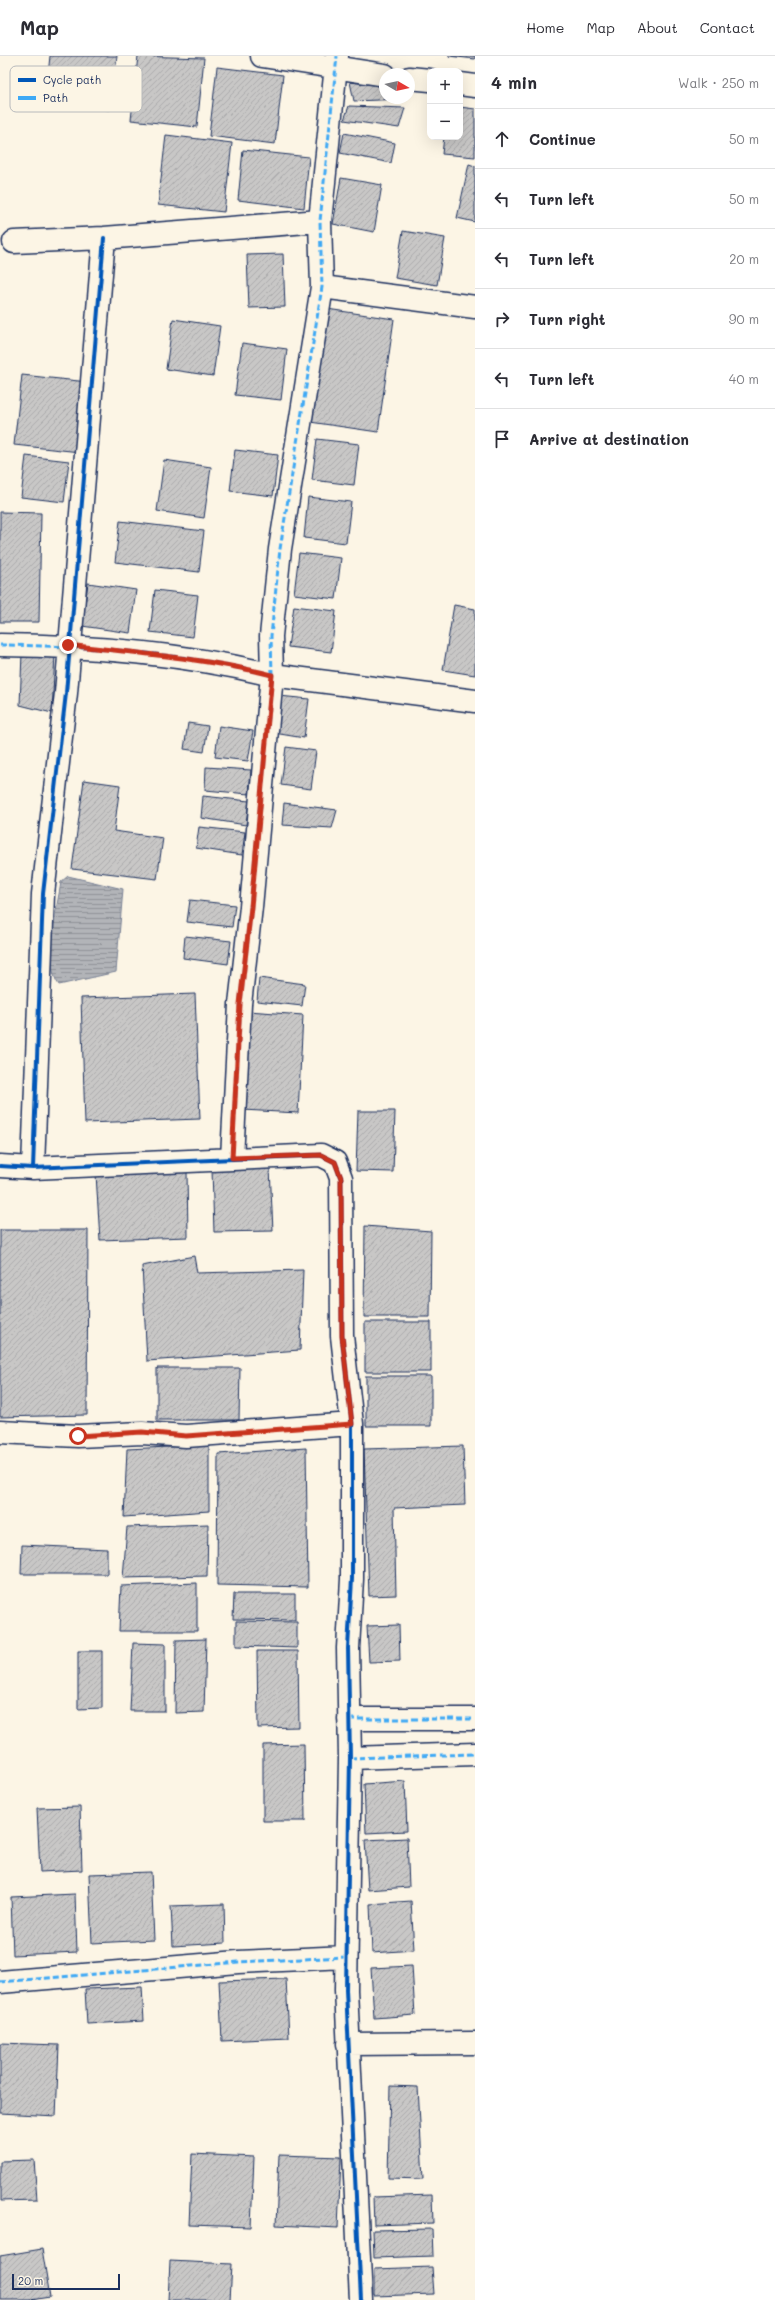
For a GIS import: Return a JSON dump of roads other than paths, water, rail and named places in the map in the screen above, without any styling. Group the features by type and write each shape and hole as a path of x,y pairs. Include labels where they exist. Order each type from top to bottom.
{"street":[{"path":"262,56 336,62 379,73"},
{"path":"232,1158 240,1004 251,907 272,675 271,636 280,549 322,287 320,221 336,62"},
{"path":"415,79 427,80"},
{"path":"463,84 475,86"},
{"path":"14,242 104,238 320,221"},
{"path":"34,1168 43,894 66,693 68,645 104,238"},
{"path":"322,287 475,308"},
{"path":"0,645 68,645 170,657 247,669 272,675 475,701"},
{"path":"0,1166 34,1168 321,1155 335,1162 341,1178 342,1336 352,1424 352,1579 348,1648 350,1758 346,1957 348,2044 353,2096 355,2191 361,2300"},
{"path":"0,1432 78,1436 142,1432 186,1436 352,1424"},
{"path":"349,1719 475,1719"},
{"path":"350,1758 475,1754"},
{"path":"0,1982 238,1962 346,1957"},
{"path":"348,2044 475,2043"}]}
